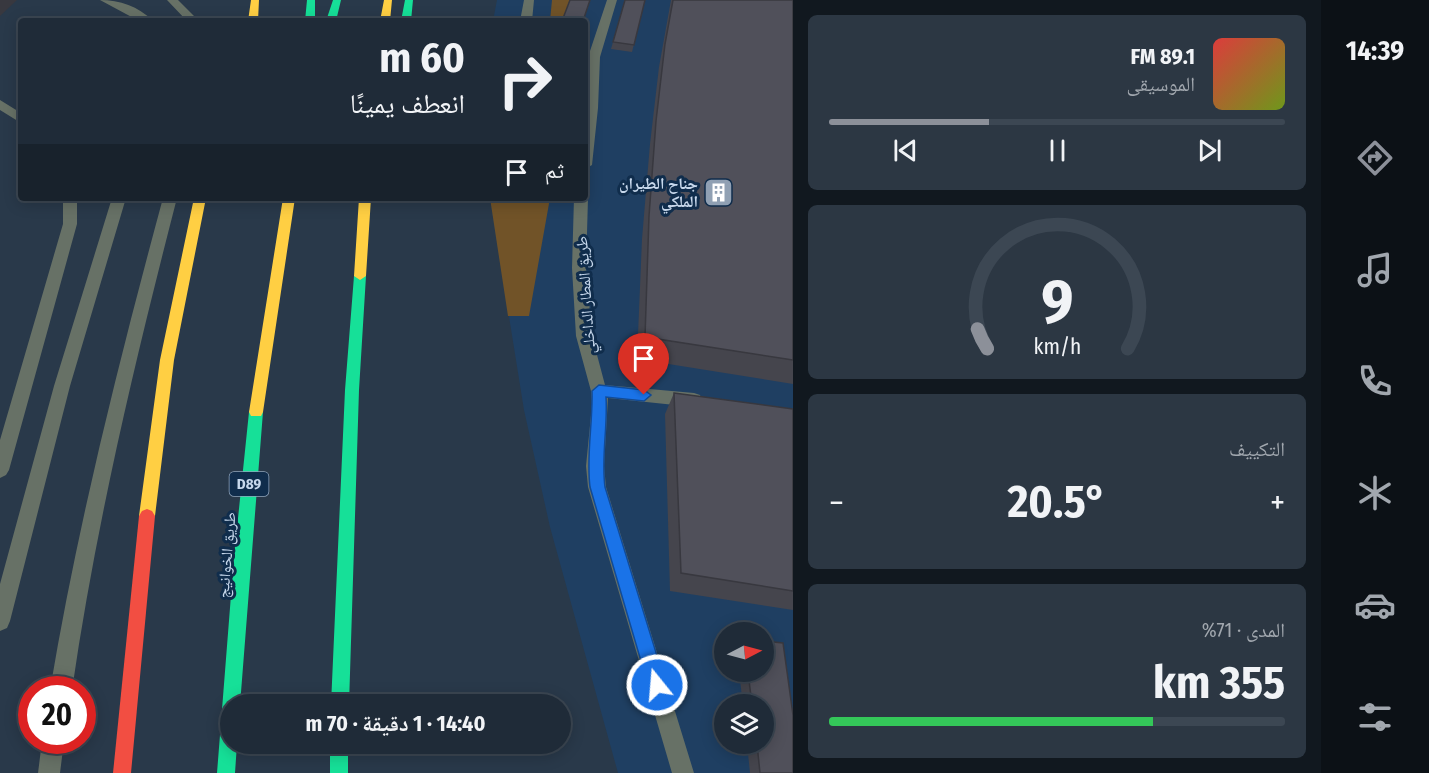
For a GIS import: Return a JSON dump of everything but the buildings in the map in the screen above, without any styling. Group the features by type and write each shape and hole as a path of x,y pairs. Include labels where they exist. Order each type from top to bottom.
{"main road":[{"path":"253,18 255,0"},
{"path":"310,18 311,0"},
{"path":"332,18 337,0"},
{"path":"385,18 388,0"},
{"path":"406,18 409,0"},
{"path":"122,773 133,644 154,451 167,360 199,201"},
{"name":"طريق الخوانيج","path":"226,773 249,482 264,349 289,201"},
{"path":"340,694 351,402 365,201"},
{"path":"339,754 339,773"}],"lane":[{"path":"105,0 123,6 142,18"},
{"path":"172,0 191,18"},
{"path":"526,18 529,0"},
{"path":"588,107 594,57 612,0"},
{"path":"0,104 18,117"},
{"path":"0,470 70,224 70,201"},
{"path":"0,621 65,375 118,201"},
{"path":"63,676 90,525 114,416 169,201"},
{"name":"طريق المطار الداخلي","path":"581,201 579,268 585,336 588,357 599,391 600,419 595,466 597,487 683,773"},
{"path":"599,391 712,402"},
{"path":"49,773 51,754"}],"shaded area":[{"path":"497,0 793,0 793,773 618,773 550,527 524,410 490,201 588,201 588,18 494,18"},
{"path":"552,0 571,0 564,18 550,18"},
{"path":"490,201 549,201 529,316 508,316"}],"traffic: fast":[{"path":"310,18 311,0"},
{"path":"332,18 337,0"},
{"path":"406,18 409,0"},
{"path":"340,694 352,390 360,276"},
{"path":"226,773 242,557 256,412"},
{"path":"339,754 339,773"}],"traffic: slow":[{"path":"253,18 255,0"},
{"path":"385,18 388,0"},
{"path":"147,516 167,360 199,201"},
{"path":"256,412 289,201"},
{"path":"360,276 365,201"}],"traffic: jam":[{"path":"122,773 147,516"}],"place":[{"name":"جناح الطيران الملكي","path":"719,192"}],"route":[{"path":"644,395 599,391 600,419 595,466 597,487 657,685"}]}
